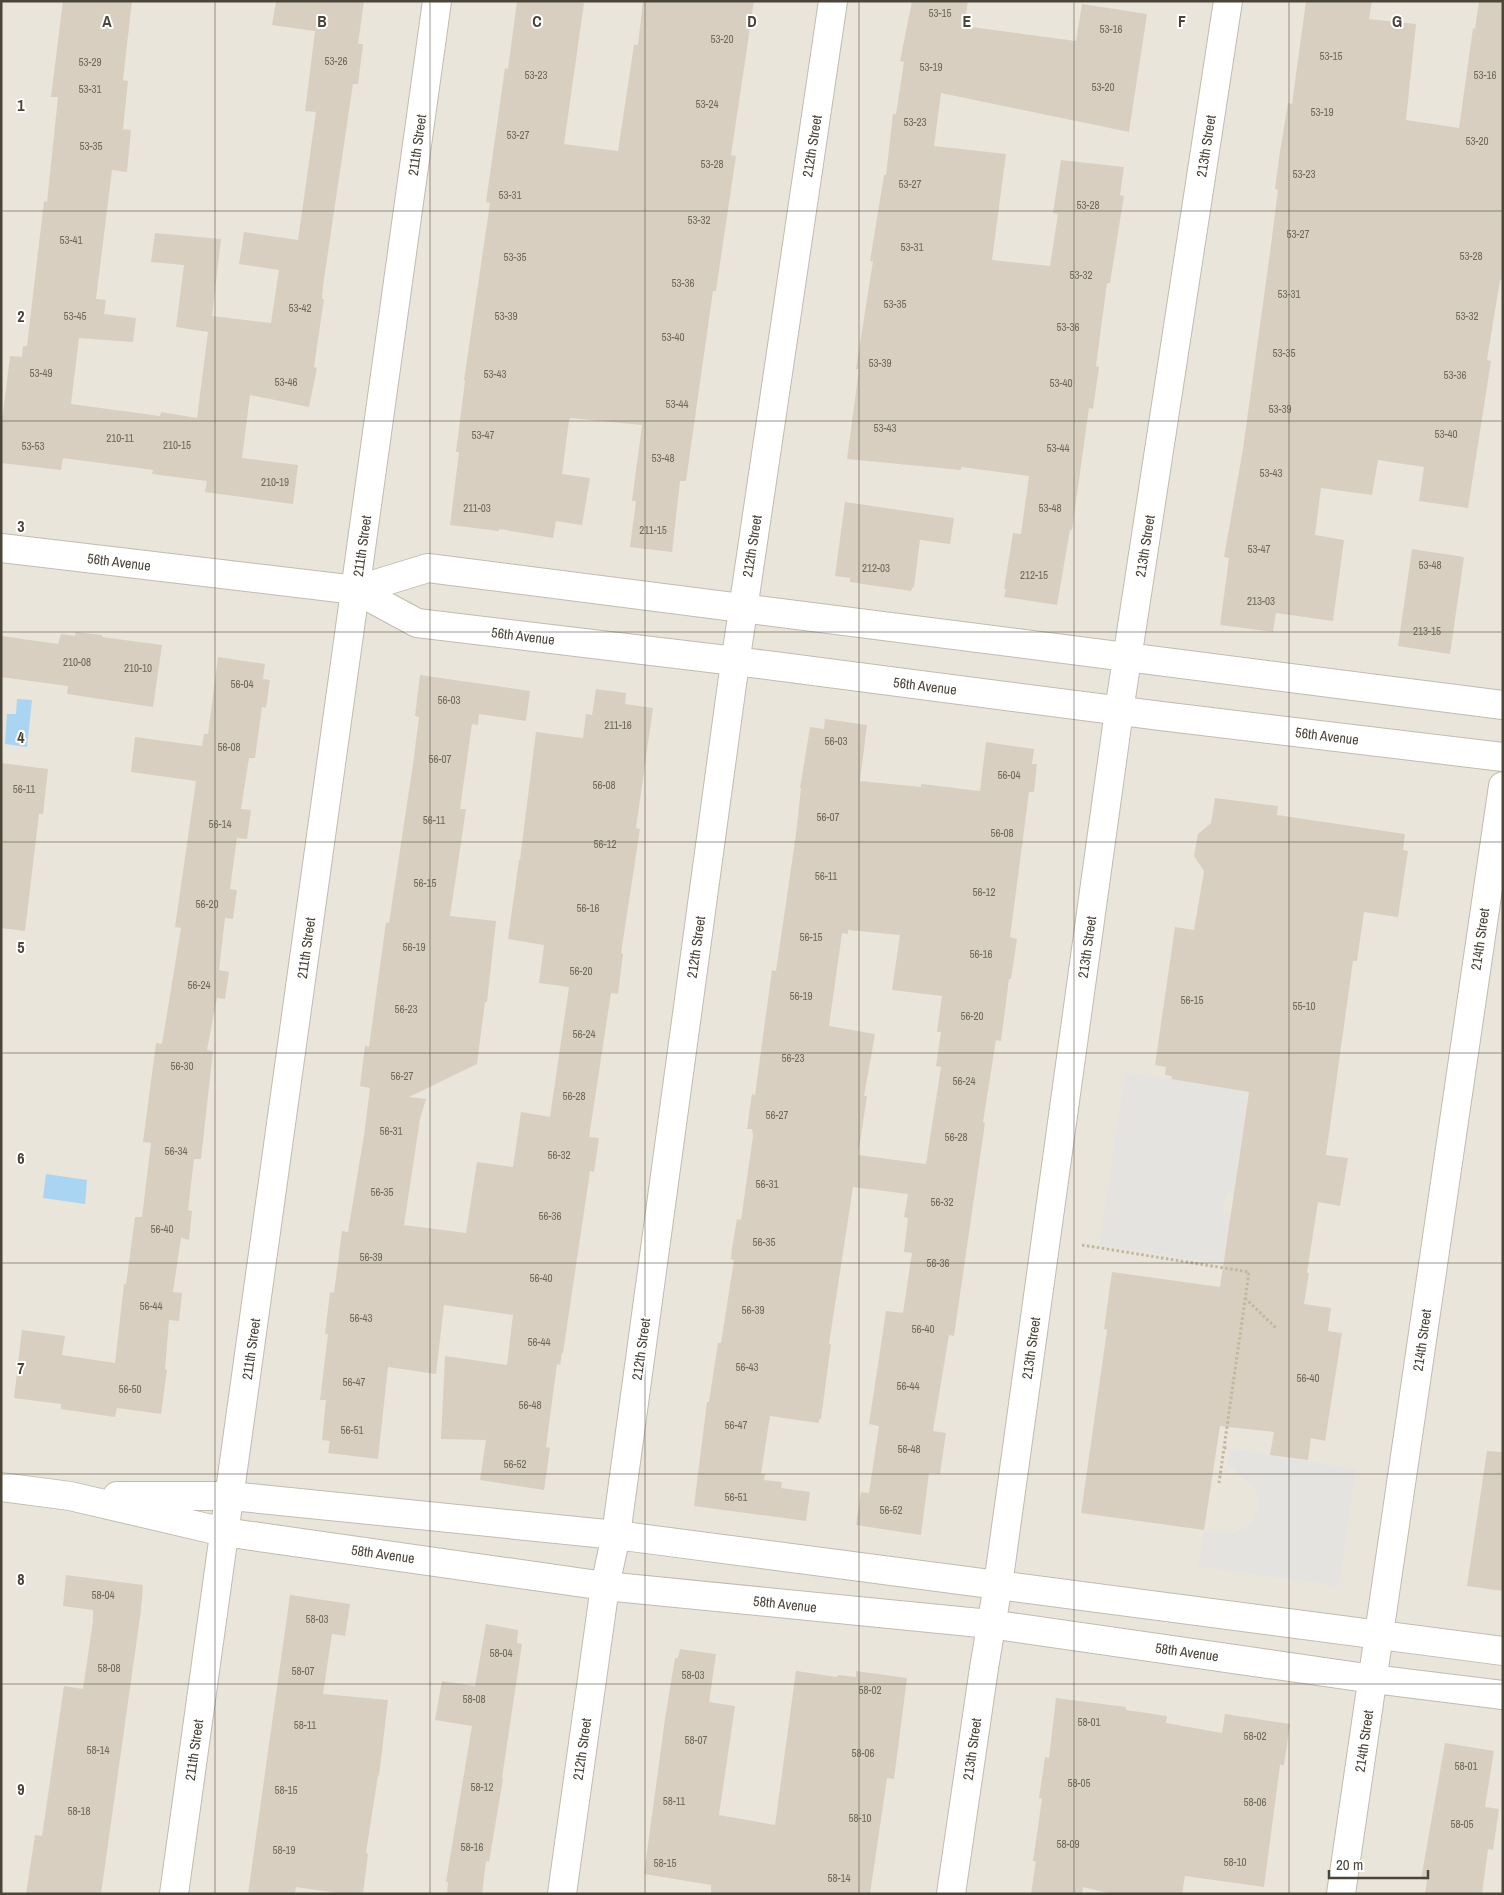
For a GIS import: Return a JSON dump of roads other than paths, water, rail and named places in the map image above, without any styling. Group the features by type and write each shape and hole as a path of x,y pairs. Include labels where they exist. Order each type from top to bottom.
{"street":[{"name":"211th Street","path":"174,1894 437,1"},
{"name":"212th Street","path":"562,1894 605,1586 616,1535 735,661 834,1"},
{"name":"213th Street","path":"951,1894 990,1624 998,1585 1119,711 1228,1"},
{"name":"56th Avenue","path":"1,548 356,590 417,623 1503,757"},
{"name":"56th Avenue","path":"356,590 428,568 1503,706"},
{"name":"214th Street","path":"1341,1894 1503,786"},
{"name":"58th Avenue","path":"1,1487 70,1496 224,1532 605,1586 990,1624 1373,1679 1503,1695"},
{"name":"58th Avenue","path":"70,1496 230,1496 616,1535 1503,1652"}],"water":[{"path":"17,699 32,700 27,747 5,744 7,714 16,714"},
{"path":"46,1174 87,1180 85,1204 43,1198"}]}
